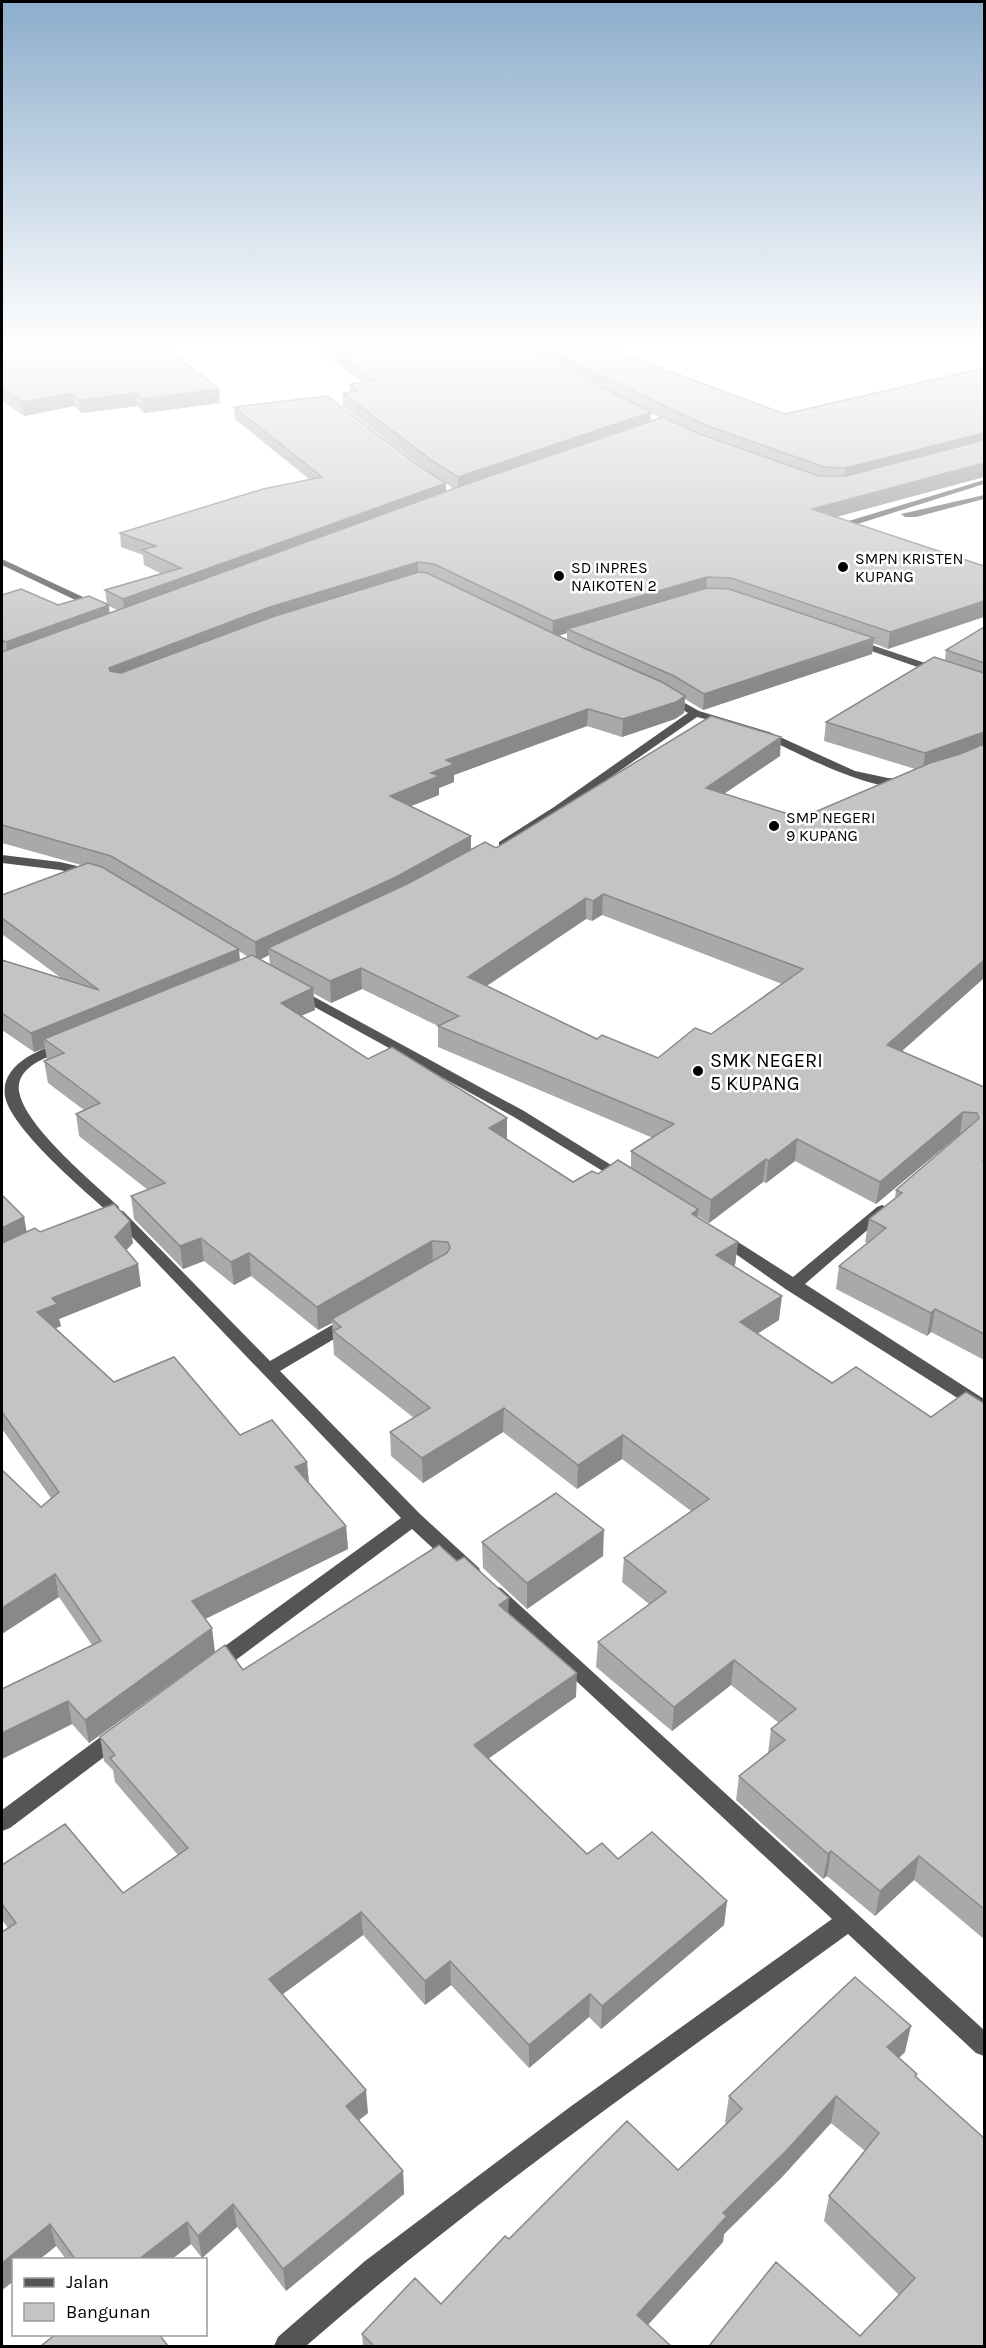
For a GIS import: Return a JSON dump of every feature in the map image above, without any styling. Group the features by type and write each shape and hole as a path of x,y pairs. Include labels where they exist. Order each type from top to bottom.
{"street":[{"path":"851,534 842,531 841,527 984,483"},
{"path":"890,512 916,514 984,497"},
{"path":"2,562 103,610"},
{"path":"841,638 951,675"},
{"path":"657,691 695,713 732,722 767,735 865,778 891,782 915,781"},
{"path":"492,850 558,809 695,713"},
{"path":"2,859 60,866 103,877"},
{"path":"287,986 519,1113 638,1187"},
{"path":"79,1040 47,1053 21,1069 13,1080 13,1101 38,1133 84,1183 111,1207 270,1369 413,1519 984,2045"},
{"path":"793,1286 893,1201"},
{"path":"91,1216 111,1207"},
{"path":"707,1230 984,1407"},
{"path":"270,1369 360,1316"},
{"path":"202,1674 413,1519"},
{"path":"2,1822 135,1723"},
{"path":"287,2346 374,2270 570,2122 848,1921"}],"building":[{"path":"298,458 408,458 446,483 123,599 105,590 181,568 142,550 156,546 120,533 263,489 322,477"},
{"path":"428,458 516,458 458,477"},
{"path":"544,458 767,458 819,476 846,476 917,458 984,458 984,463 812,509 984,566 984,601 890,632 731,578 707,577 553,621 434,564 418,562 267,608 109,668 110,671 121,673 275,616 419,572 427,573 584,648 664,683 685,696 676,702 623,719 588,709 446,760 454,764 431,773 439,776 390,796 471,836 396,877 255,942 111,856 2,825 2,652"},
{"path":"797,458 886,458 845,468 824,467"},
{"path":"707,588 729,589 874,638 704,694 674,676 567,629"},
{"path":"21,589 58,605 89,596 109,605 6,642 2,640 2,595"},
{"path":"984,627 984,663 946,650"},
{"path":"934,657 984,673 984,732 925,753 826,722"},
{"path":"711,716 781,737 706,788 801,818 930,763 984,744 984,960 887,1045 984,1087 984,1334 935,1309 931,1313 839,1266 886,1228 869,1219 902,1193 896,1190 976,1121 979,1118 977,1113 963,1112 880,1182 797,1139 711,1200 631,1151 674,1124 438,1026 459,1016 361,968 330,981 268,948 407,884 485,842 496,848","holes":["603,894 803,969 711,1034 695,1028 658,1058 602,1035 597,1039 468,977 586,898 593,901"]},
{"path":"88,863 102,867 239,949 31,1033 2,1013 2,960 99,990 2,918 2,895"},
{"path":"252,955 313,988 281,1003 368,1059 392,1047 507,1118 489,1128 573,1182 592,1171 598,1174 618,1160 698,1209 692,1214 738,1242 716,1255 782,1296 740,1322 832,1383 856,1367 931,1417 966,1392 984,1403 984,1909 919,1856 880,1891 831,1851 828,1854 739,1776 785,1740 771,1729 796,1709 734,1660 674,1707 598,1642 666,1592 624,1558 709,1499 623,1435 578,1465 504,1408 422,1458 390,1432 430,1408 333,1331 341,1327 332,1319 447,1253 450,1248 448,1242 432,1241 317,1307 249,1253 231,1262 201,1238 180,1246 131,1196 165,1183 76,1114 100,1103 44,1061 64,1053 44,1039"},
{"path":"2,1195 24,1217 2,1228"},
{"path":"114,1204 130,1221 115,1237 138,1264 52,1298 57,1304 37,1312 114,1382 174,1357 240,1435 272,1420 307,1462 295,1467 346,1526 192,1601 212,1628 85,1720 68,1701 2,1733 2,1689 101,1641 55,1574 2,1608 2,1470 41,1507 59,1492 2,1412 2,1243 35,1228 40,1232"},
{"path":"556,1493 604,1530 527,1583 482,1542"},
{"path":"439,1545 457,1561 464,1557 509,1598 499,1605 577,1673 474,1745 587,1854 602,1843 618,1859 652,1832 727,1901 602,2006 590,1994 529,2045 450,1961 425,1981 361,1912 269,1979 366,2090 346,2106 403,2171 283,2269 233,2204 198,2236 187,2222 140,2258 74,2258 50,2224 2,2263 2,1932 16,1923 2,1904 2,1865 65,1824 123,1893 188,1848 110,1758 115,1755 100,1737 225,1645 243,1670"},
{"path":"855,1977 911,2026 887,2047 917,2074 915,2076 984,2138 984,2346 709,2346 776,2262 860,2336 915,2278 829,2196 879,2133 836,2096 786,2151 723,2213 727,2216 637,2315 671,2346 374,2346 362,2334 415,2278 441,2304 505,2236 509,2239 627,2121 678,2170 742,2109 729,2096"},
{"path":"54,2336 160,2336 168,2346 41,2346"}],"place":[{"name":"SMPN KRISTEN KUPANG","path":"843,567"},
{"name":"SD INPRES NAIKOTEN 2","path":"559,576"},
{"name":"SMP NEGERI 9 KUPANG","path":"774,826"},
{"name":"SMK NEGERI 5 KUPANG","path":"698,1071"}]}
